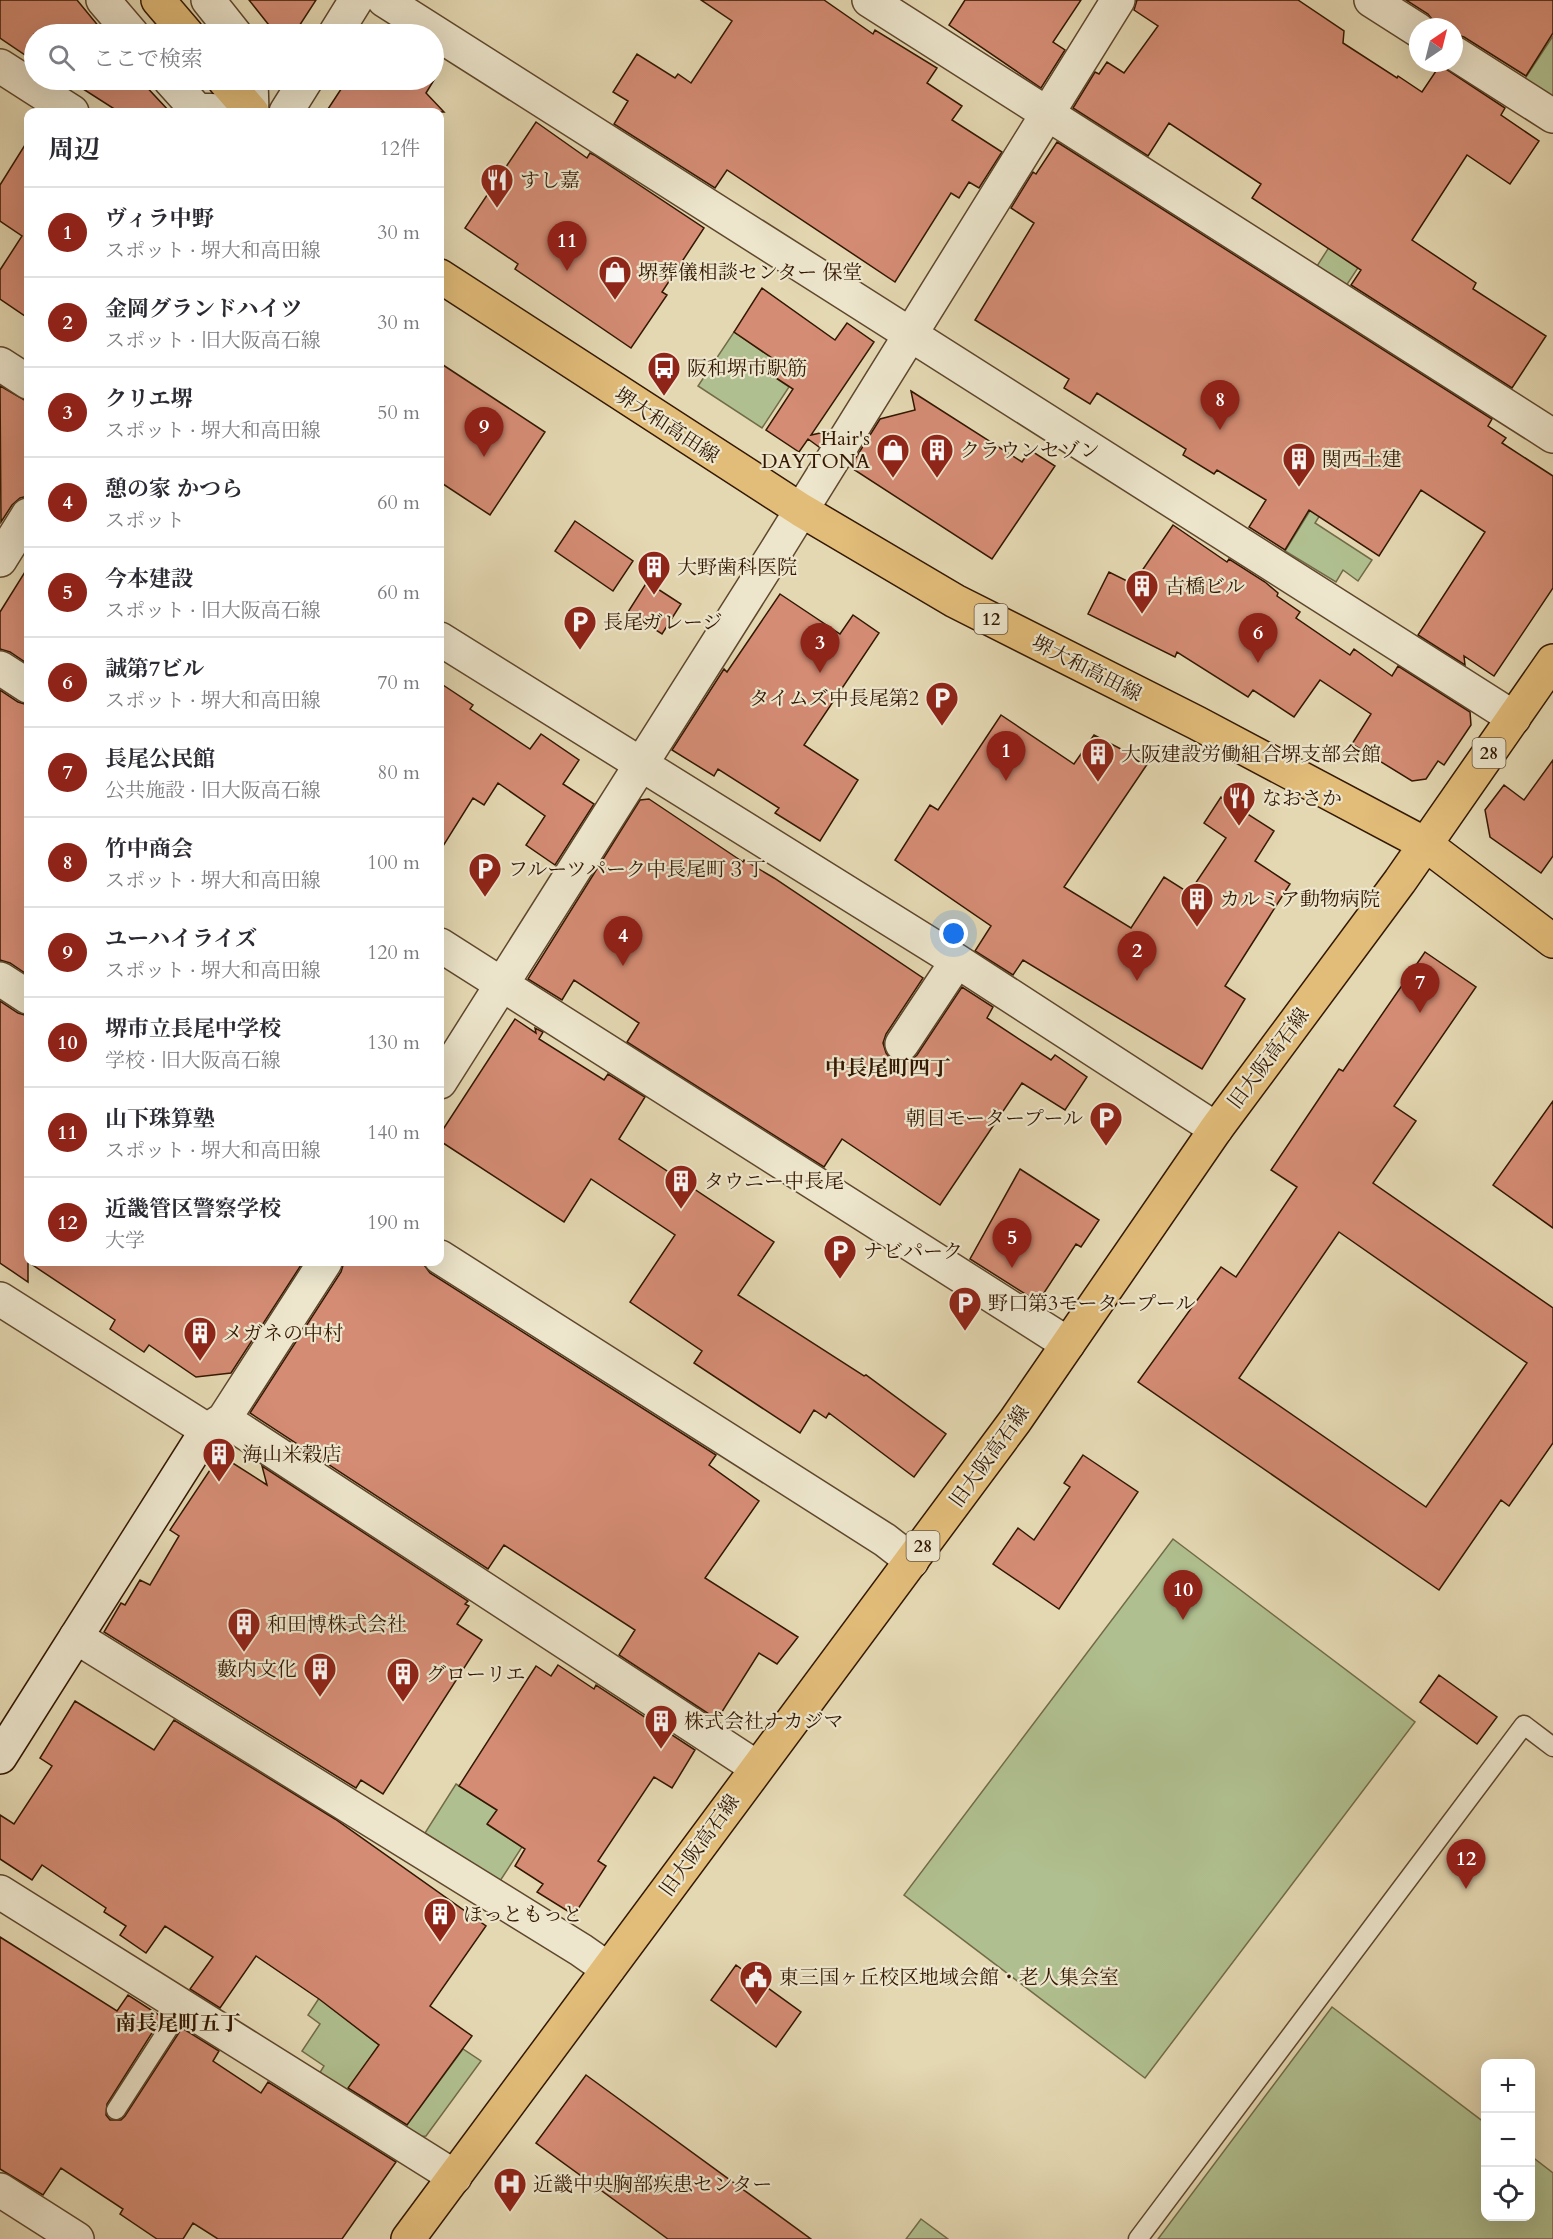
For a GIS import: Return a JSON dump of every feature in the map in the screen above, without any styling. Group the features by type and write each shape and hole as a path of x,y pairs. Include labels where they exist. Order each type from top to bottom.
{"main road":[{"path":"158,0 178,24"},
{"path":"232,90 248,108"},
{"name":"堺大和高田線","path":"444,279 656,419 801,510 955,601 1197,723 1425,844 1553,941"},
{"name":"旧大阪高石線","path":"408,2239 756,1767 1015,1421 1216,1129 1552,666"}],"street":[{"path":"103,0 123,24"},
{"path":"208,0 227,24"},
{"path":"341,24 356,0"},
{"path":"384,0 422,24"},
{"path":"870,0 1553,436"},
{"path":"444,1076 801,510 1118,0"},
{"path":"1371,0 1409,24"},
{"path":"444,38 1514,718"},
{"path":"1463,59 1553,116"},
{"path":"0,66 24,81"},
{"path":"38,90 66,108"},
{"path":"179,90 195,108"},
{"path":"251,90 251,108"},
{"path":"288,108 300,90"},
{"path":"0,364 24,379"},
{"path":"0,560 24,521"},
{"path":"444,641 957,961 1216,1129"},
{"path":"0,668 24,683"},
{"path":"444,948 1068,1344"},
{"path":"902,1044 957,961"},
{"path":"0,979 24,994"},
{"path":"444,1260 885,1540 912,1561"},
{"path":"0,1757 215,1425 322,1266"},
{"path":"0,1299 215,1425 756,1767"},
{"path":"76,1637 581,1950 608,1969"},
{"path":"0,1892 455,2177"},
{"path":"0,2190 77,2239"}],"lane":[{"path":"1138,2239 1524,1725 1553,1748"},
{"path":"116,2110 183,2006"}],"green space":[{"path":"1553,36 1553,99 1524,80"},
{"path":"1360,199 1390,219 1346,286 1317,266"},
{"path":"734,332 775,360 767,372 789,387 762,428 698,386"},
{"path":"1345,454 1348,471 1315,523 1372,560 1358,581 1343,570 1336,582 1285,551"},
{"path":"1173,1539 1415,1722 1145,2078 904,1895"},
{"path":"456,1784 497,1810 488,1825 522,1847 500,1881 425,1833"},
{"path":"331,1980 366,2035 379,2045 362,2070 418,2110 463,2049 481,2061 426,2136 417,2137 319,2074 324,2066 302,2051 320,2024 308,2015"},
{"path":"1332,2007 1481,2120 1481,2221 1535,2221 1535,2159 1553,2173 1553,2239 1158,2239"},
{"path":"921,2219 948,2239 906,2239"}],"building":[{"path":"0,0 77,0 97,24 24,24 24,54 0,38"},
{"path":"249,0 316,0 300,24 268,24"},
{"path":"701,0 824,0 873,34 875,30 937,68 927,83 962,106 952,120 1002,152 979,188 969,182 959,198 951,193 895,282 727,170 715,188 614,124 628,101 613,92 637,54 675,78 678,74 691,83 732,21"},
{"path":"965,0 1081,0 1053,42 1065,50 1041,88 949,25"},
{"path":"1137,0 1298,0 1344,31 1343,43 1397,78 1398,76 1422,92 1435,72 1451,72 1505,108 1501,115 1539,141 1510,184 1467,155 1412,240 1476,283 1473,289 1546,336 1512,388 1351,285 1361,270 1252,198 1261,184 1169,123 1148,156 1073,108 1095,72 1099,74 1107,62 1124,73 1158,26 1134,10"},
{"path":"1406,0 1553,0 1553,33 1526,76 1463,37 1463,18 1431,18"},
{"path":"85,90 149,90 166,108 113,108"},
{"path":"340,90 428,90 426,93 440,108 329,108"},
{"path":"536,122 587,158 590,153 594,155 704,228 662,292 667,295 631,348 515,269 518,264 465,228"},
{"path":"1057,142 1492,419 1488,426 1506,438 1502,443 1553,476 1553,588 1494,676 1464,656 1465,665 1418,635 1485,532 1421,490 1379,556 1309,510 1285,550 1249,527 1266,500 1217,470 1214,474 1183,455 1186,449 1097,393 1090,404 1064,388 1069,379 975,320 1034,223 1011,208 1033,172 1036,174"},
{"path":"24,146 24,315 0,299 0,270 22,236 0,221 0,185"},
{"path":"762,288 835,340 847,323 874,342 811,435 829,431 819,447 808,439 799,452 766,430 793,389 767,372 775,360 734,332"},
{"path":"444,366 545,432 490,515 444,485"},
{"path":"0,386 24,400 24,497 12,505 1,522"},
{"name":"クラウンセゾン","path":"911,391 1022,462 1030,450 1055,466 992,559 850,467 880,419 915,410"},
{"path":"575,521 633,561 613,591 555,551"},
{"path":"1173,525 1227,562 1229,559 1265,582 1278,593 1277,596 1300,612 1296,618 1350,655 1354,649 1392,676 1398,666 1470,712 1471,725 1444,765 1438,761 1426,779 1412,781 1352,744 1371,714 1320,680 1294,717 1253,690 1248,697 1177,652 1175,657 1088,614 1109,572 1133,584"},
{"path":"24,573 24,661 10,652 0,649 0,612"},
{"name":"大野歯科医院","path":"647,582 681,604 662,634 628,612"},
{"path":"780,594 840,634 853,615 879,633 804,745 858,780 820,841 775,813 779,808 718,769 714,776 672,750 724,669 727,672"},
{"path":"444,686 473,705 470,709 530,749 541,734 579,760 563,784 594,804 555,865 526,845 545,816 498,783 484,805 473,798 444,845"},
{"path":"0,690 24,704 24,972 10,963 0,960"},
{"path":"1001,715 1074,764 1094,735 1148,763 1064,887 1131,928 1164,877 1189,893 1226,838 1204,823 1221,797 1274,831 1255,861 1290,884 1225,986 1245,999 1202,1069 1023,960 1013,975 975,951 991,926 895,860 930,805 938,810"},
{"path":"1553,760 1553,856 1541,873 1490,837 1485,810 1504,785 1524,800"},
{"path":"649,799 743,862 744,860 774,878 923,978 886,1034 883,1043 891,1059 901,1063 910,1061 917,1055 962,987 993,1007 987,1018 1051,1060 1055,1055 1087,1077 1065,1110 1022,1083 940,1205 842,1139 824,1167 627,1042 639,1023 574,980 562,1000 528,979 640,800"},
{"path":"1425,952 1476,987 1394,1106 1416,1121 1373,1183 1553,1308 1553,1443 1509,1506 1501,1500 1439,1590 1138,1382 1221,1267 1236,1277 1297,1187 1271,1170 1339,1069 1343,1071","holes":["1339,1232 1527,1363 1426,1507 1239,1378"]},
{"path":"0,1001 24,1015 24,1266 28,1266 28,1282 0,1263"},
{"path":"515,1019 536,1033 535,1028 543,1032 539,1039 604,1080 608,1074 645,1097 619,1139 774,1242 738,1295 864,1376 866,1375 946,1434 914,1477 829,1413 826,1418 814,1410 800,1433 694,1363 702,1351 630,1302 675,1235 591,1179 564,1222 444,1144 444,1128"},
{"path":"1553,1101 1553,1228 1493,1185"},
{"path":"1020,1169 1099,1220 1081,1247 1076,1244 1038,1302 970,1259"},
{"path":"34,1266 300,1266 231,1373 196,1377 149,1345 144,1352 110,1329 115,1320"},
{"path":"343,1266 425,1266 430,1273 716,1455 709,1465 759,1501 705,1578 798,1637 777,1664 759,1653 720,1715 715,1718 619,1655 635,1630 504,1545 488,1569 250,1413"},
{"path":"220,1455 267,1485 262,1466 468,1601 465,1604 469,1606 457,1624 482,1640 383,1794 361,1780 356,1788 104,1632 121,1603 125,1605 140,1580 150,1585 179,1536 170,1530"},
{"path":"1083,1455 1138,1492 1059,1609 993,1564 1018,1528 1034,1540 1070,1487 1064,1483"},
{"path":"558,1665 594,1689 596,1685 695,1750 672,1788 654,1777 598,1861 606,1866 574,1915 537,1892 543,1884 515,1866 525,1849 487,1824 497,1810 459,1786 536,1666 551,1676"},
{"path":"1439,1675 1497,1717 1477,1744 1420,1702"},
{"path":"75,1701 154,1750 174,1720 335,1819 486,1926 430,2006 472,2036 407,2125 348,2088 379,2045 319,1999 256,1956 220,2008 190,1989 213,1957 165,1926 146,1953 120,1935 126,1926 104,1912 106,1908 42,1865 32,1880 0,1859 0,1815 14,1824 52,1766 40,1758"},
{"path":"0,1937 117,2011 128,1995 162,2017 107,2104 106,2115 110,2120 121,2120 125,2116 182,2028 219,2051 213,2061 261,2093 268,2082 396,2162 342,2239 218,2239 193,2223 183,2239 157,2239 120,2214 123,2209 61,2168 43,2195 0,2169"},
{"name":"東三国ヶ丘校区地域会館・老人集会室","path":"736,1965 801,2012 776,2047 711,2000"},
{"path":"586,2075 811,2239 668,2239 536,2143"}],"place":[{"name":"すし嘉","path":"497,209"},
{"name":"山下珠算塾","path":"567,271"},
{"name":"堺葬儀相談センター 保堂","path":"615,301"},
{"name":"阪和堺市駅筋","path":"664,397"},
{"name":"竹中商会","path":"1220,430"},
{"name":"ユーハイライズ","path":"484,457"},
{"name":"Hair's DAYTONA","path":"893,479"},
{"name":"クラウンセゾン","path":"937,479"},
{"name":"関西土建","path":"1299,488"},
{"name":"大野歯科医院","path":"654,596"},
{"name":"古橋ビル","path":"1142,615"},
{"name":"長尾ガレージ","path":"580,651"},
{"name":"誠第7ビル","path":"1258,663"},
{"name":"クリエ堺","path":"820,673"},
{"name":"タイムズ中長尾第2","path":"942,727"},
{"name":"ヴィラ中野","path":"1006,781"},
{"name":"大阪建設労働組合堺支部会館","path":"1098,783"},
{"name":"なおさか","path":"1239,827"},
{"name":"フルーツパーク中長尾町３丁","path":"485,898"},
{"name":"カルミア動物病院","path":"1197,928"},
{"name":"憩の家 かつら","path":"623,966"},
{"name":"金岡グランドハイツ","path":"1137,981"},
{"name":"長尾公民館","path":"1420,1013"},
{"name":"朝日モータープール","path":"1106,1147"},
{"name":"タウニー中長尾","path":"681,1210"},
{"name":"今本建設","path":"1012,1268"},
{"name":"ナビパーク","path":"840,1280"},
{"name":"野口第3モータープール","path":"965,1332"},
{"name":"メガネの中村","path":"200,1362"},
{"name":"海山米穀店","path":"219,1483"},
{"name":"堺市立長尾中学校","path":"1183,1620"},
{"name":"和田博株式会社","path":"244,1653"},
{"name":"藪内文化","path":"320,1698"},
{"name":"グローリエ","path":"403,1703"},
{"name":"株式会社ナカジマ","path":"661,1750"},
{"name":"近畿管区警察学校","path":"1466,1889"},
{"name":"ほっともっと","path":"440,1943"},
{"name":"東三国ヶ丘校区地域会館・老人集会室","path":"756,2006"},
{"name":"近畿中央胸部疾患センター","path":"510,2213"}],"district":[{"name":"中長尾町四丁","path":"888,1068"},
{"name":"南長尾町五丁","path":"178,2023"}]}
